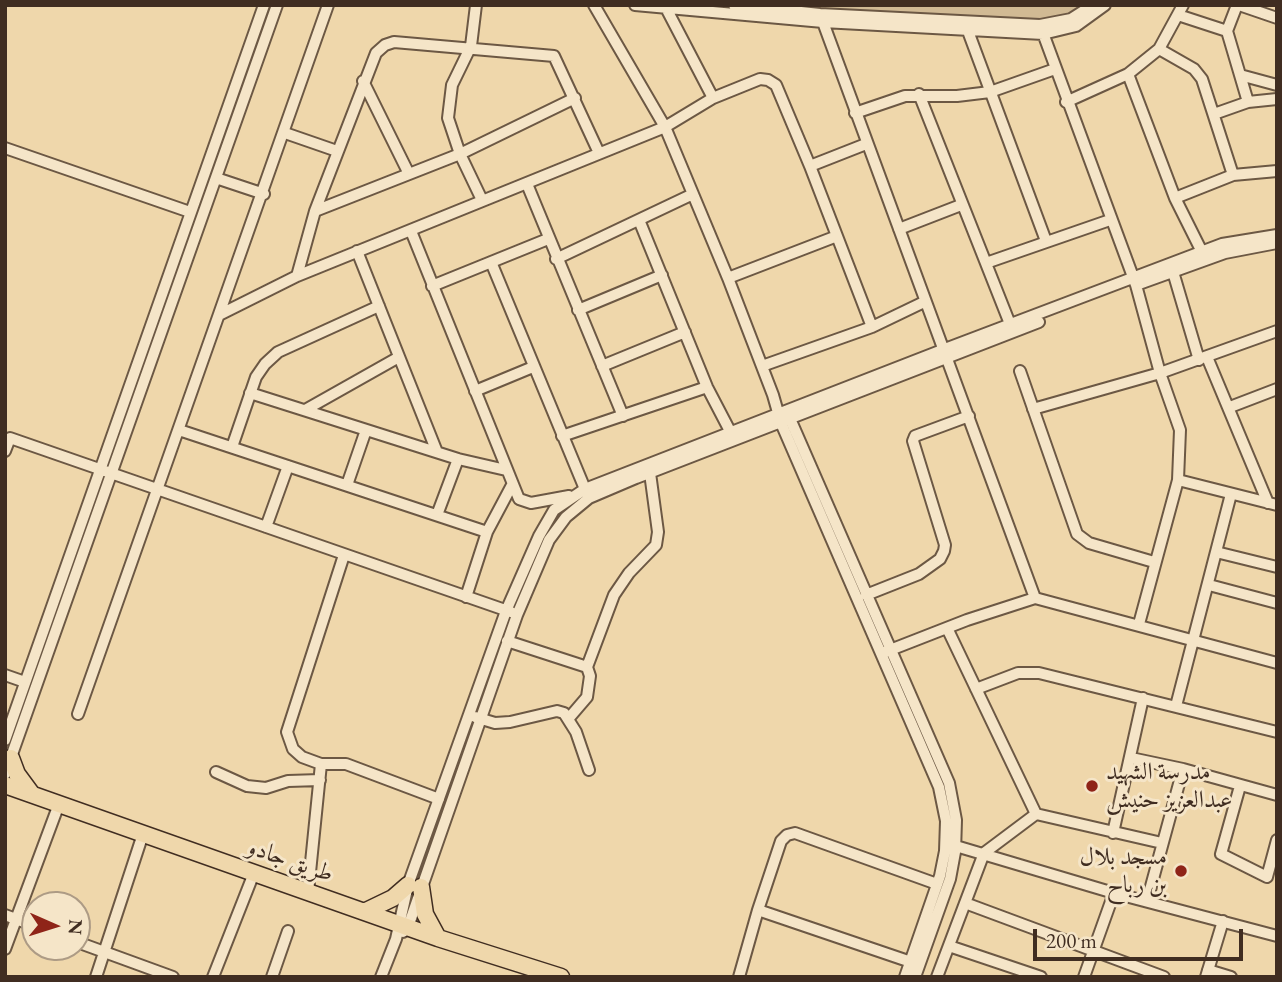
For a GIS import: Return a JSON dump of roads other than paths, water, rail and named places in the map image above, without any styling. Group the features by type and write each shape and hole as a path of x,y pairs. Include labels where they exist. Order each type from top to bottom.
{"highway":[{"path":"11,758 17,774 33,795"},
{"name":"طريق جادو","path":"5,785 366,911 400,930 438,938 542,974 561,977"},
{"path":"366,911 414,886 438,938"}],"street":[{"path":"5,740 264,5"},
{"path":"5,774 277,5"},
{"path":"78,714 264,194 328,5"},
{"path":"476,5 471,47 452,85 448,118 460,154 482,200"},
{"path":"594,5 665,127 774,395 866,595 885,652"},
{"path":"635,5 1042,29 1076,26 1105,5"},
{"path":"734,5 821,18"},
{"path":"1042,29 1071,19 1093,5"},
{"path":"1248,102 1227,31 1238,5 1277,18"},
{"path":"666,8 713,98"},
{"path":"1066,102 1128,74 1159,49 1181,10 1227,31"},
{"path":"821,18 1035,598"},
{"path":"966,25 1046,240"},
{"path":"1042,29 1066,102 1135,282 1160,373 1180,430 1178,480 1139,624"},
{"path":"297,276 315,211 337,150 363,81 376,53 384,45 394,42 554,56 599,153"},
{"path":"1159,49 1194,69 1202,79 1233,175"},
{"path":"855,113 905,96 957,96 990,92 1055,69"},
{"path":"1128,74 1175,198 1204,255"},
{"path":"1240,75 1277,85"},
{"path":"221,314 297,276 665,127 713,98 760,79 776,85 872,327"},
{"path":"363,81 409,174"},
{"path":"919,94 1012,328"},
{"path":"315,211 460,154 575,98"},
{"path":"1214,114 1248,102 1277,99"},
{"path":"285,133 337,150"},
{"path":"810,166 866,144"},
{"path":"5,148 191,212"},
{"path":"1175,198 1233,175 1277,171"},
{"path":"216,178 264,194"},
{"path":"527,184 623,416"},
{"path":"556,259 693,194"},
{"path":"899,229 961,205"},
{"path":"986,262 1110,219"},
{"path":"639,220 708,387 731,433"},
{"path":"411,231 512,485 523,502 574,495"},
{"path":"381,977 400,930 439,799 507,641 512,613 549,540 566,517 589,498 784,416 1246,238 1277,235"},
{"path":"728,278 837,236"},
{"path":"432,286 548,239"},
{"path":"1204,255 1277,243"},
{"path":"357,251 436,452"},
{"path":"491,262 586,489"},
{"path":"1172,268 1203,359 1230,407 1272,504"},
{"path":"578,310 662,275"},
{"path":"762,366 872,327 924,302"},
{"path":"232,447 256,377 278,352 379,306"},
{"path":"1033,410 1160,373 1277,331"},
{"path":"602,366 685,332"},
{"path":"305,410 399,357"},
{"path":"475,391 533,367"},
{"path":"1020,371 1077,534 1089,543 1154,562"},
{"path":"562,436 708,387"},
{"path":"1230,407 1277,389"},
{"path":"250,393 458,459 506,470"},
{"path":"414,886 545,523 554,510 586,489 731,433 784,416"},
{"path":"784,416 885,652 939,787 950,844 950,879 915,977"},
{"path":"866,595 919,574 940,559 945,545 913,440 915,436 969,416"},
{"path":"179,430 487,532"},
{"path":"346,485 366,430"},
{"path":"5,451 7,438 512,613"},
{"path":"437,516 458,459"},
{"path":"266,527 288,466"},
{"path":"569,718 587,697 590,676 587,667 614,595 629,573 656,545 658,532 650,472"},
{"path":"1178,480 1272,504"},
{"path":"466,597 487,532 512,485"},
{"path":"1177,706 1231,494"},
{"path":"1216,552 1277,567"},
{"path":"344,555 287,732 293,749 302,757 321,764 346,764 439,799"},
{"path":"1209,585 1277,603"},
{"path":"885,652 1035,598 1193,638 1277,663"},
{"path":"947,628 1036,814"},
{"path":"507,641 587,667"},
{"path":"976,689 1028,672 1277,732"},
{"path":"5,675 25,682"},
{"path":"1113,832 1143,698"},
{"path":"474,717 510,722 557,711 569,718 589,771"},
{"path":"1130,758 1183,769 1277,795"},
{"path":"309,892 321,764"},
{"path":"1147,901 1183,769"},
{"path":"216,772 247,786 266,789 288,781 320,780"},
{"path":"1240,786 1221,854 1272,879 1277,840"},
{"path":"5,949 10,917 59,804"},
{"path":"1036,814 1162,843"},
{"path":"937,977 984,853 1036,814"},
{"path":"739,977 758,910 782,841 787,835 795,833 937,884"},
{"path":"96,977 143,834"},
{"path":"950,844 1114,893 1277,936"},
{"path":"905,977 950,844"},
{"path":"213,977 254,873"},
{"path":"1084,977 1114,893"},
{"path":"965,903 1164,977"},
{"path":"758,910 911,962"},
{"path":"1223,921 1207,973 1231,977"},
{"path":"272,977 288,931"},
{"path":"949,946 1041,977"},
{"path":"91,947 173,977"}],"place":[{"name":"مدرسة الشهيد عبدالعزيز حنيش","path":"1092,786"},
{"name":"مسجد بلال بن رباح","path":"1181,871"}]}
